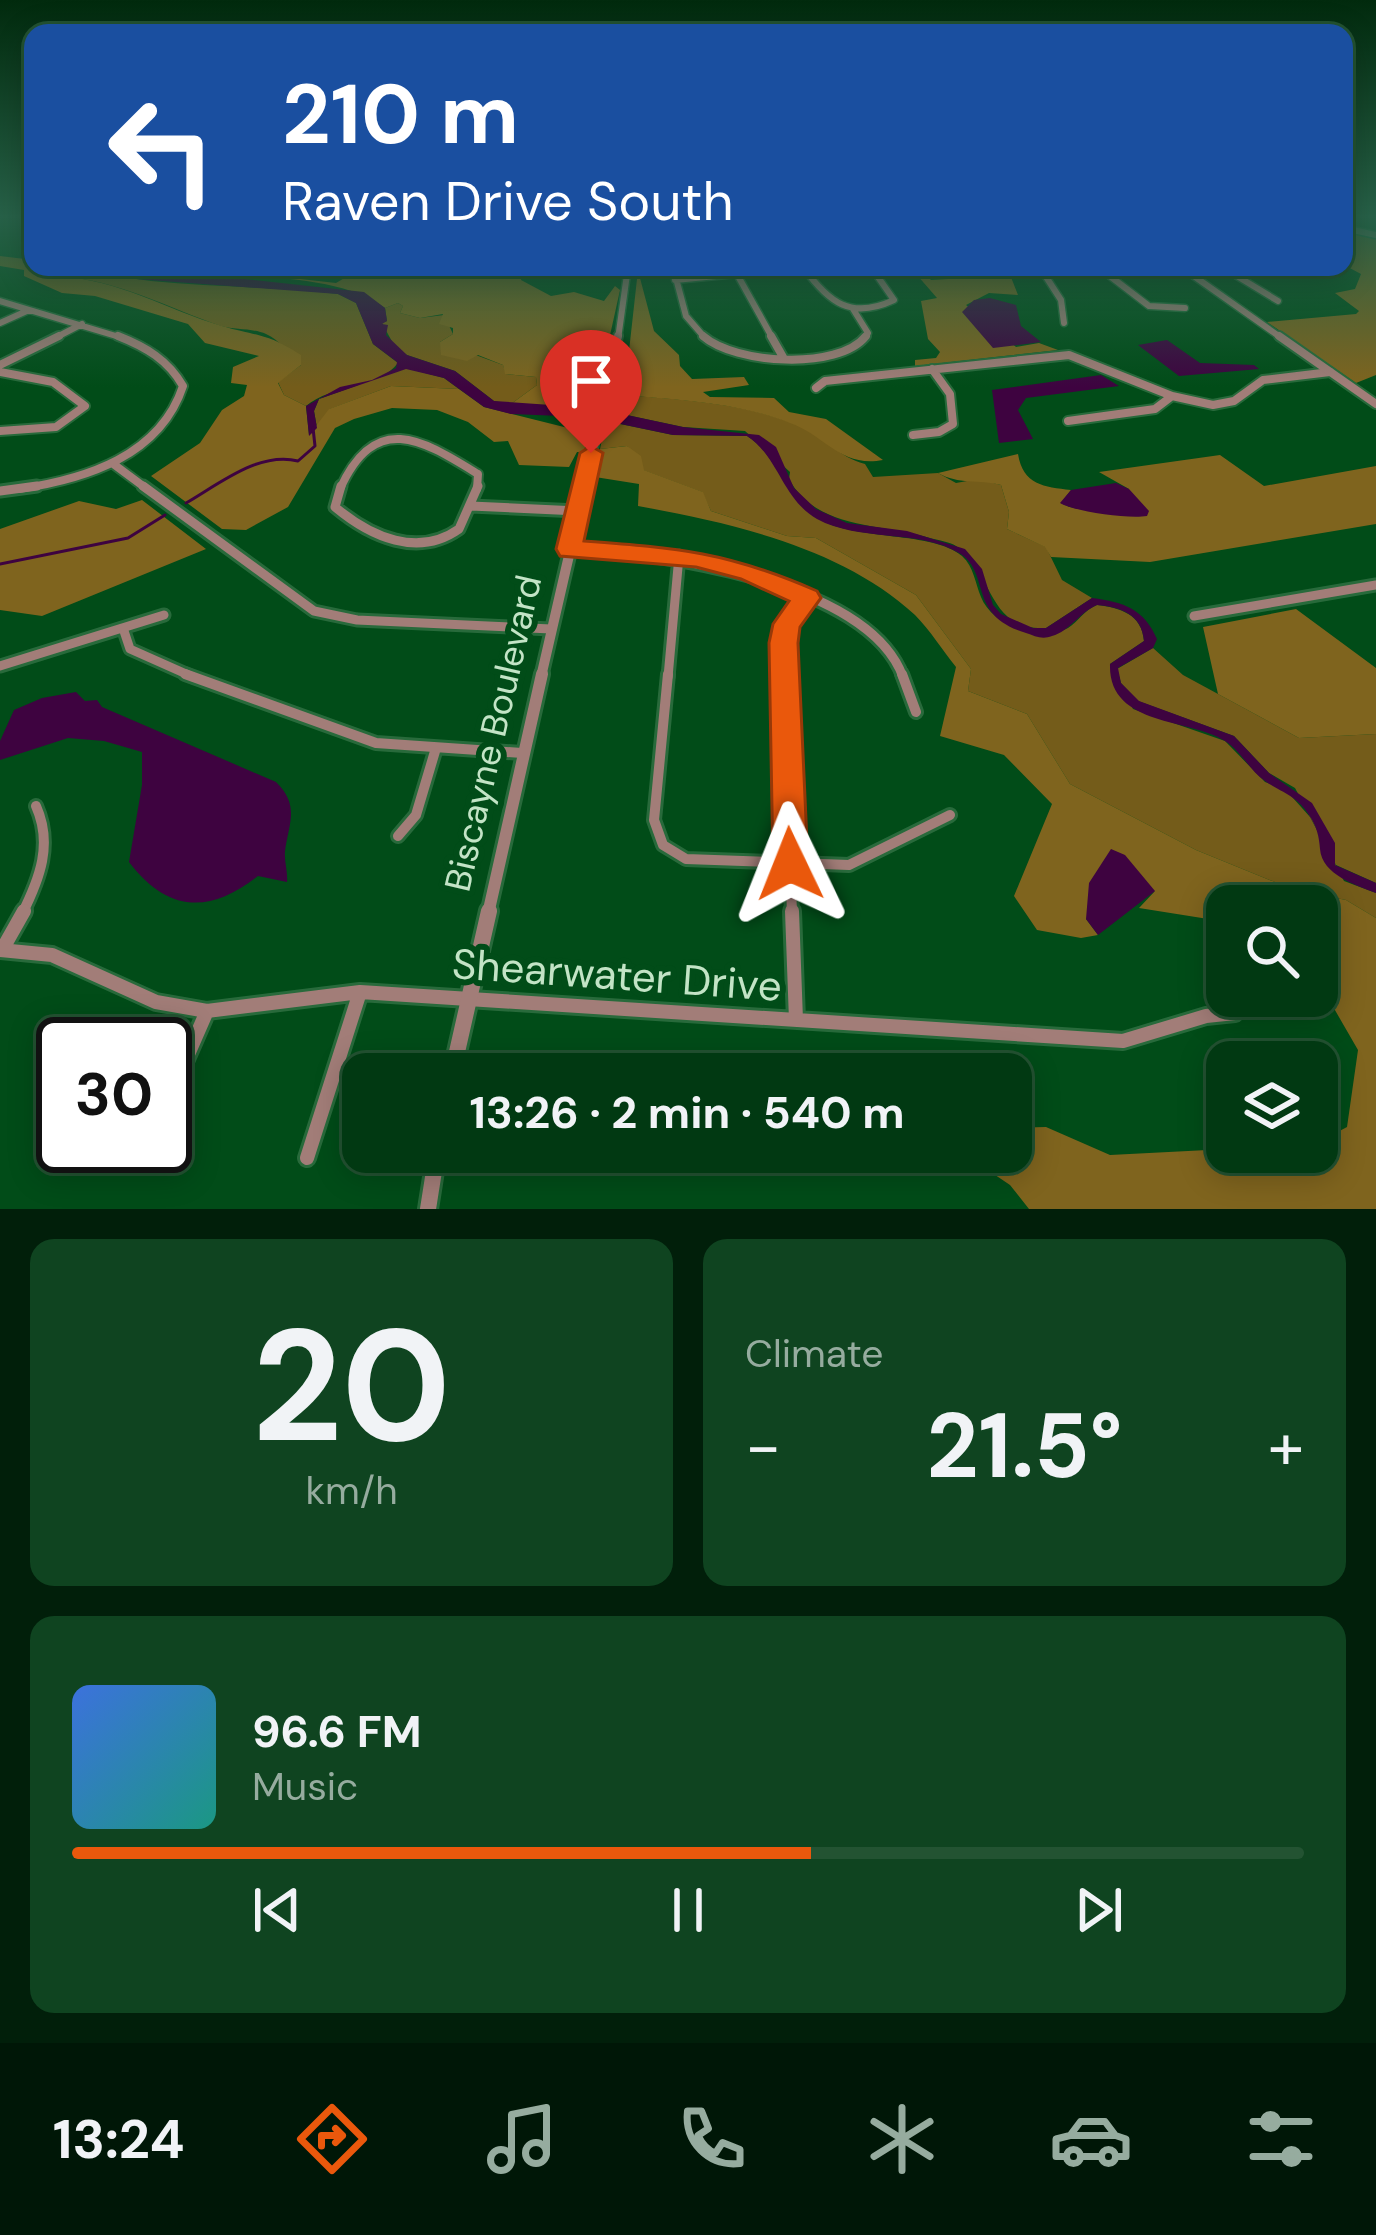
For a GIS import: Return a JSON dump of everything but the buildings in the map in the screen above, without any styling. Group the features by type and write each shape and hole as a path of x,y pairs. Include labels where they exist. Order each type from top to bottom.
{"street":[{"name":"Biscayne Boulevard","path":"456,1053 624,311 627,276"},
{"path":"674,276 694,329 750,358 853,348 867,338 853,309"},
{"path":"675,280 699,276"},
{"path":"738,276 783,357"},
{"path":"810,276 835,307 853,309 883,306 894,298 878,276"},
{"path":"1046,276 1061,301 1064,323"},
{"path":"1109,276 1145,309 1185,308"},
{"path":"1194,276 1376,404"},
{"path":"1237,276 1278,301"},
{"path":"0,301 128,340 170,365 182,380 181,397 170,416 148,439 112,464 59,483 0,491"},
{"path":"0,323 29,310"},
{"path":"0,368 82,325"},
{"path":"816,388 825,381 1069,355 1172,396 1205,404 1228,403 1258,382 1327,370"},
{"path":"0,368 53,382 84,402 74,418 56,428 0,431"},
{"path":"914,436 945,430 955,419 948,389 932,369"},
{"path":"1068,421 1155,409 1172,396"},
{"path":"414,437 474,469 479,480 472,506 463,529 448,540 396,542 339,512 335,502 372,445 414,437"},
{"path":"112,464 314,611 357,620 550,629"},
{"path":"472,506 578,511"},
{"path":"569,549 679,556 748,571 807,598 857,625 888,649 916,712"},
{"path":"679,556 654,820 663,845 686,859 856,864 950,815"},
{"path":"1195,616 1376,585"},
{"path":"796,1020 783,643 787,624 807,598"},
{"path":"0,666 164,615"},
{"path":"123,628 130,649 151,662 360,739 522,752"},
{"path":"398,836 416,814 436,748"},
{"path":"1,950 40,873 46,821 36,806"},
{"name":"Shearwater Drive","path":"1,950 52,956 156,1002 207,1011 360,992 1123,1041 1159,1036 1206,1012"},
{"path":"308,1158 360,992"},
{"path":"192,1045 207,1011"},
{"path":"428,1209 434,1173"}],"shaded area":[{"path":"1361,274 1376,274 1376,375 1356,383 1267,322 1356,314 1359,311 1335,293 1355,289"},
{"path":"24,276 61,276 123,289 289,348 301,355 301,365 278,383 284,395 306,406 309,435 329,409 391,386 459,389 484,407 588,433 584,452 577,452 569,467 519,465 508,441 494,442 468,422 437,410 392,408 335,428 288,507 246,530 222,529 151,476 200,443 222,410 244,396 247,385 231,383 233,367 259,356 205,343 188,324 95,296 62,293"},
{"path":"116,276 217,276 364,292 385,308 386,335 407,355 455,371 494,401 594,408 683,427 759,435 776,447 794,488 816,509 847,523 907,531 965,549 982,569 993,605 1001,614 1033,628 1046,628 1092,598 1132,609 1146,620 1157,639 1153,648 1118,668 1121,683 1139,701 1234,736 1269,773 1312,803 1335,843 1335,865 1376,883 1376,893 1341,878 1327,866 1316,828 1304,808 1260,777 1231,745 1154,718 1122,699 1113,684 1110,664 1144,641 1139,624 1121,610 1097,605 1045,638 1007,625 987,605 975,571 959,553 926,541 851,531 817,519 796,501 767,455 747,436 673,435 587,417 511,414 484,407 444,378 406,369 319,399 314,411 317,428 309,436 306,406 340,387 372,380 396,368 397,362 373,344 356,303 338,294"},
{"path":"120,276 338,294 356,303 373,344 398,363 379,378 306,406 284,395 278,382 301,365 271,336 221,326 102,283 62,277"},
{"path":"260,276 336,283 348,276 521,276 551,296 574,292 604,301 615,286 620,290 594,408 511,404 537,385 536,377 505,374 503,365 478,355 467,361 441,355 440,342 453,334 453,328 439,324 443,314 420,318 400,313 403,306 398,303 385,308 320,283"},
{"path":"918,276 931,280 1011,276 1018,295 989,293 966,305 1016,347 1039,343 1058,350 915,366 915,360 936,358 940,352 928,339 921,301 937,298"},
{"path":"640,278 654,331 679,355 680,366 692,379 744,377 749,385 703,392 710,397 774,398 789,412 826,419 883,460 845,455 803,429 747,410 613,394 627,369"},
{"path":"990,298 1016,305 1021,326 1041,342 993,348 962,312 974,300"},
{"path":"403,306 400,313 420,318 444,315 453,334 440,342 503,365 506,374 536,377 537,385 511,404 494,401 455,371 407,355 395,347 382,323 387,321 385,308"},
{"path":"1167,340 1200,363 1259,369 1179,376 1138,345"},
{"path":"406,368 444,378 459,389 391,386 330,409 317,428 314,411 319,399"},
{"path":"1101,375 1119,386 1026,398 1018,410 1033,439 999,443 992,390"},
{"path":"613,394 708,403 777,418 865,464 873,477 938,473 956,483 978,479 1001,485 1009,512 1007,529 1046,547 1062,580 1092,598 1046,628 1027,626 1002,611 969,558 956,546 833,516 801,496 789,479 790,472 745,431 683,427 608,411"},
{"path":"606,421 673,435 747,436 767,455 798,501 819,519 853,531 933,543 962,556 987,607 1007,624 1045,634 1068,628 1097,605 1128,614 1139,624 1144,641 1110,664 1133,709 1225,741 1265,782 1285,789 1310,817 1344,881 1376,893 1376,918 1338,898 1338,885 1282,885 1196,850 1070,784 1027,714 968,691 971,669 916,595 816,538 787,536 711,511 702,492 643,470 627,446 600,449"},
{"path":"627,446 641,456 644,470 703,492 711,511 787,536 816,538 916,595 971,669 968,691 1027,714 1070,784 1196,850 1282,885 1206,885 1206,919 1139,908 1155,891 1086,919 1098,935 1081,938 1037,930 1014,896 1052,804 1004,755 940,736 956,667 926,627 886,592 820,556 748,530 638,506 639,484 595,477 600,449"},
{"path":"1018,454 1030,478 1071,490 1061,503 1105,513 1129,489 1099,472 1220,455 1264,486 1376,466 1376,524 1150,562 1051,557 1045,547 1007,529 1009,512 1001,485 938,473"},
{"path":"1116,483 1129,489 1149,511 1147,516 1102,514 1060,503 1071,490"},
{"path":"142,500 206,549 42,616 0,610 0,529 79,501 116,509"},
{"path":"1296,609 1376,668 1376,734 1299,738 1218,694 1203,627"},
{"path":"1153,648 1183,675 1299,738 1376,734 1376,883 1336,865 1295,788 1269,773 1234,736 1138,701 1121,683 1117,669"},
{"path":"76,692 85,701 97,700 102,707 276,782 290,807 287,882 258,876 223,897 190,902 174,899 144,879 129,862 142,785 142,752 104,741 68,738 0,760 0,741 14,710 42,698"},
{"path":"1111,849 1125,855 1155,891 1098,935 1086,919 1089,883"},
{"path":"1338,898 1376,918 1376,1209 1029,1209 1010,1185 992,1173 1032,1173 1032,1127 1046,1127 1110,1155 1206,1150 1206,1173 1338,1173 1338,1132 1347,1127 1358,1050 1338,1015"}],"waterway":[{"path":"186,503 254,465 298,461 315,446 313,428"},
{"path":"0,564 128,538 165,515"}],"route":[{"path":"591,453 569,549 696,558 748,571 807,598 787,624 783,643 790,864"}]}
